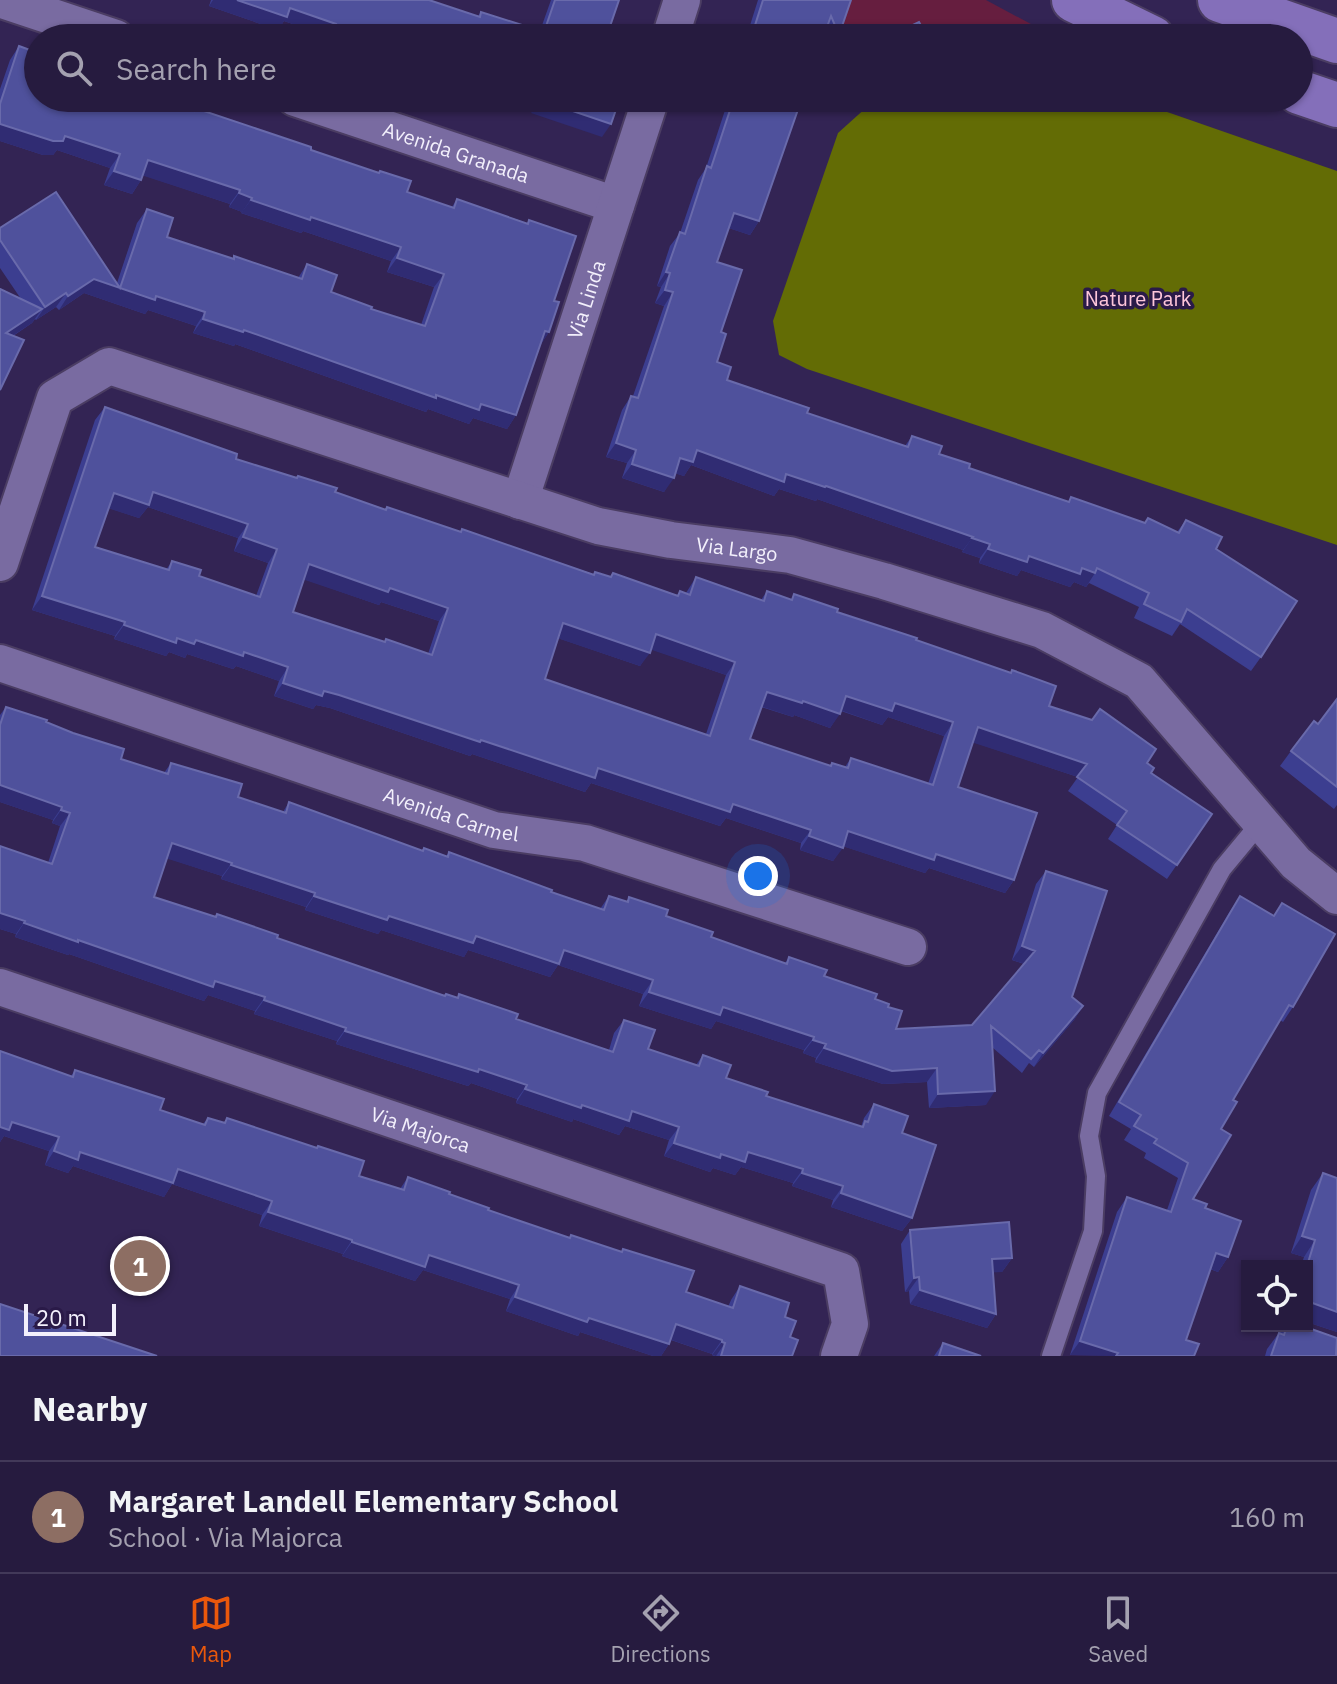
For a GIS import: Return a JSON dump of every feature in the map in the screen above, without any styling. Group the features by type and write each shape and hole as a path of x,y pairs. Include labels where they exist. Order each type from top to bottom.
{"main road":[{"path":"1074,0 1123,24"},
{"path":"1220,0 1288,24"},
{"path":"1313,33 1337,41"},
{"path":"1313,97 1337,105"}],"street":[{"path":"2,0 74,24"},
{"path":"674,24 682,0"},
{"name":"Avenida Granada","path":"337,112 616,205"},
{"name":"Via Linda","path":"520,501 646,112"},
{"name":"Via Largo","path":"0,563 55,398 109,366 598,526 671,540 790,555 1042,630 1139,681 1296,863 1337,896"},
{"name":"Avenida Carmel","path":"0,663 494,830 585,843 908,947"},
{"name":"Via Majorca","path":"0,987 841,1271 850,1324 839,1356"}],"lane":[{"path":"1051,1356 1093,1231 1096,1176 1089,1136 1097,1093 1222,869 1261,822"}],"shaded area":[{"path":"851,0 986,0 1031,24 843,24"},
{"name":"Nature Park","path":"861,112 1167,112 1337,171 1337,545 807,369 779,355 773,321 838,133"}],"building":[{"path":"237,0 429,0 480,17 481,12 519,24 336,24 290,8 287,17"},
{"path":"555,0 619,0 611,24 547,24"},
{"path":"763,0 851,0 843,24 834,24 831,16 828,24 755,24"},
{"path":"19,46 24,48 24,112 207,112 379,173 411,181 407,192 454,208 457,199 528,224 529,220 576,236 554,301 559,302 549,332 545,331 516,415 481,404 479,410 436,395 436,398 244,330 203,319 205,312 120,288 147,209 173,218 167,237 302,279 307,264 337,275 331,292 425,326 444,274 397,258 401,247 251,200 239,193 240,190 148,160 141,180 114,171 120,154 65,136 63,141 53,141 0,124 0,104"},
{"path":"576,112 615,112 611,124"},
{"path":"729,112 797,112 759,221 734,213 717,262 742,270 721,332 726,334 717,362 731,367 727,380 809,408 807,413 908,447 912,436 942,446 939,454 970,464 969,468 1069,502 1071,497 1145,523 1148,518 1179,533 1186,520 1222,537 1216,549 1297,601 1261,657 1187,609 1181,622 1144,604 1149,593 1097,568 1095,573 1082,568 1080,574 1029,556 1027,562 988,549 990,544 973,537 826,486 786,474 784,482 697,450 693,462 680,458 674,478 632,464 636,450 616,443 631,396 638,398 673,292 665,290 670,273 666,272 680,232 685,234 707,166 711,168"},
{"path":"56,192 120,288 94,279 45,307 0,240 0,228"},
{"path":"0,289 42,309 6,333 24,340 0,390"},
{"path":"105,407 237,454 236,459 337,488 335,492 386,510 387,507 461,532 462,529 594,575 595,572 611,577 613,573 678,596 680,591 690,595 696,577 764,601 767,591 792,600 794,594 916,640 1056,686 1049,706 1092,720 1100,709 1156,749 1147,763 1154,768 1151,773 1212,814 1177,865 1117,825 1127,811 1077,777 1087,764 978,727 958,787 1037,813 1014,880 936,854 934,860 848,831 843,848 809,836 811,830 733,804 730,812 598,768 595,778 339,695 324,691 322,696 283,683 288,667 244,652 243,656 196,640 194,644 177,638 176,643 124,625 125,622 42,596","holes":["153,492 248,524 243,537 277,549 260,597 199,576 201,570 172,561 169,570 95,547 114,493 149,505","309,564 388,592 390,588 448,608 432,655 293,612","563,623 650,653 656,634 735,662 710,736 545,679","767,692 840,714 846,696 892,711 895,703 953,722 933,785 851,758 848,768 832,763 831,766 750,739"]},
{"path":"1337,699 1337,787 1291,751 1314,721 1318,724"},
{"path":"6,707 124,749 121,759 168,774 171,763 242,784 238,797 286,813 289,802 423,851 424,848 448,857 449,852 604,910 609,896 628,902 629,897 668,910 666,916 713,932 711,937 787,964 789,957 827,970 824,976 877,994 875,999 902,1011 896,1029 972,1025 1035,951 1022,946 1046,871 1107,891 1072,997 1083,1006 1043,1053 1039,1050 1031,1059 991,1026 995,1091 938,1094 937,1068 892,1071 824,1048 826,1044 813,1040 814,1037 723,1007 720,1015 649,992 653,980 564,950 559,964 476,936 473,943 389,916 387,920 172,843 154,897 216,917 217,914 445,996 458,998 459,994 518,1014 516,1019 613,1052 624,1020 655,1030 648,1049 699,1066 703,1055 731,1065 726,1078 768,1092 766,1096 863,1127 874,1104 908,1116 902,1133 936,1145 912,1218 841,1193 843,1186 802,1173 803,1169 748,1152 745,1162 721,1154 720,1158 674,1143 679,1127 632,1111 629,1121 582,1105 581,1108 479,1069 478,1072 345,1031 346,1028 264,1000 265,997 215,981 213,987 0,913 0,846 52,864 70,813 61,810 62,807 0,785 0,725"},
{"path":"1240,896 1274,916 1282,903 1335,934 1293,1007 1289,1005 1233,1100 1237,1102 1221,1129 1231,1135 1193,1199 1207,1204 1205,1208 1241,1221 1228,1257 1216,1253 1186,1340 1199,1344 1194,1356 1116,1356 1118,1353 1080,1341 1127,1197 1171,1212 1188,1163 1154,1143 1157,1139 1134,1126 1141,1115 1119,1102"},
{"path":"0,1051 73,1077 75,1070 164,1099 160,1110 205,1125 208,1118 225,1123 227,1118 364,1161 359,1176 404,1190 408,1177 488,1210 570,1238 571,1235 694,1271 686,1292 733,1308 740,1286 789,1303 785,1317 796,1321 790,1337 798,1340 792,1356 721,1356 725,1343 722,1340 676,1324 669,1344 589,1318 587,1322 515,1297 519,1285 429,1255 425,1267 352,1242 268,1212 272,1201 178,1169 173,1183 80,1152 78,1160 54,1151 59,1137 12,1122 9,1130 0,1127"},
{"path":"1323,1173 1337,1178 1337,1312 1313,1303 1313,1260 1309,1260 1315,1240 1302,1236"},
{"path":"1009,1222 1012,1258 992,1259 996,1314 920,1290 919,1277 914,1278 910,1230"},
{"path":"0,1304 157,1356 0,1356"},
{"path":"1313,1330 1337,1338 1336,1356 1271,1356 1279,1333 1284,1335 1285,1332 1313,1332"},
{"path":"943,1343 981,1356 939,1356"}],"place":[{"name":"Margaret Landell Elementary School","path":"140,1266"}]}
